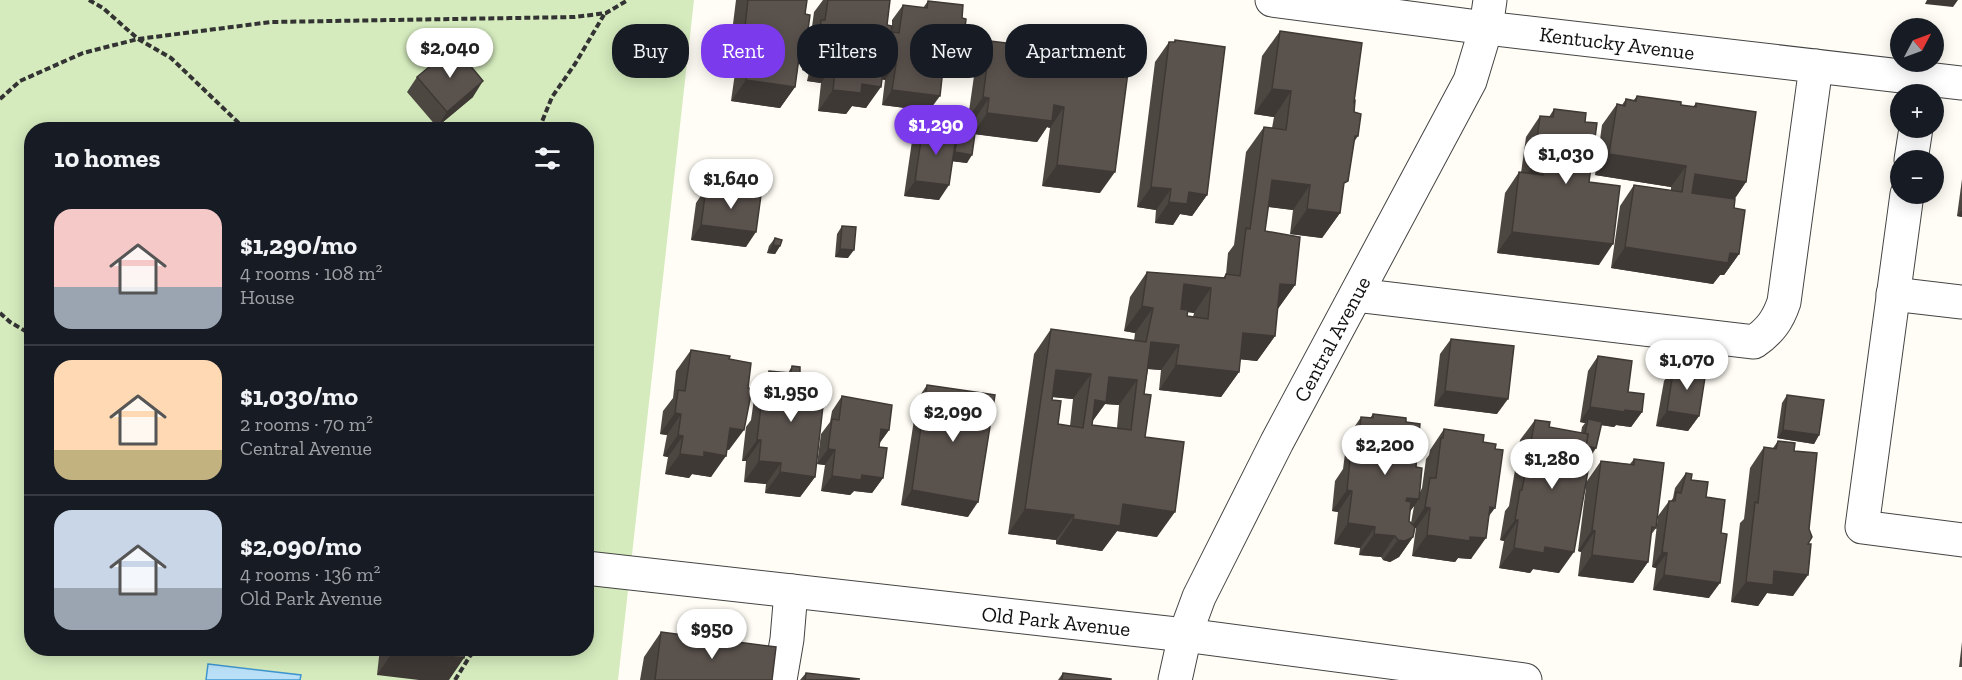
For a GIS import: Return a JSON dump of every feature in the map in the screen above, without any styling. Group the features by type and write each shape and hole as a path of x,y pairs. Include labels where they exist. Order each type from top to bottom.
{"street":[{"name":"Kentucky Avenue","path":"1272,0 1488,14 1816,66 1911,84"},
{"name":"Central Avenue","path":"1174,680 1185,635 1199,597 1277,442 1470,81 1488,14"},
{"path":"1356,295 1754,342 1767,333 1779,318 1784,302 1816,66"},
{"name":"Kentucky Avenue","path":"1942,84 1962,82"},
{"path":"1906,204 1862,526 1962,540"},
{"path":"1893,294 1962,302"},
{"name":"Old Park Avenue","path":"594,569 1185,635 1525,680"},
{"path":"780,680 787,639 791,591"}],"path":[{"path":"89,0 102,8 138,39 171,58 238,122"},
{"path":"0,99 20,81 83,52 138,39 271,22 575,17 606,13 628,0"},
{"path":"542,122 552,97 606,13"},
{"path":"0,313 24,330"},
{"path":"455,680 470,656"}],"green space":[{"path":"0,0 694,0 689,45 689,24 612,24 612,78 685,78 618,680 0,680"}],"water":[{"path":"208,664 301,675 300,680 206,680"}],"building":[{"path":"748,0 807,0 805,14 810,15 809,24 797,24 795,87 746,80 746,78 785,78 785,24 745,24"},
{"path":"828,0 890,0 887,24 820,24 821,20 825,20"},
{"path":"928,1 963,5 962,18 966,19 965,24 910,24 910,78 942,78 940,96 892,90 894,78 898,78 898,33 903,5 927,8"},
{"path":"1280,31 1362,43 1354,102 1354,112 1361,114 1348,181 1344,183 1340,213 1307,209 1310,185 1272,180 1265,231 1300,237 1295,285 1280,284 1275,336 1243,333 1239,372 1176,365 1179,345 1151,342 1144,394 1151,395 1145,437 1184,442 1175,512 1123,504 1120,526 1073,519 1074,515 1025,509 1051,329 1146,342 1153,308 1142,306 1147,272 1225,278 1226,274 1240,276 1246,228 1250,229 1264,127 1286,130 1291,91 1272,89","holes":["1184,284 1211,288 1208,319 1187,316 1188,310 1181,309","1056,370 1091,374 1083,428 1058,424 1061,401 1052,400","1109,377 1137,380 1131,430 1092,425 1095,400 1106,402"]},
{"path":"1175,40 1225,47 1207,195 1189,192 1187,204 1169,202 1171,189 1151,187 1169,42 1175,42"},
{"path":"993,41 1005,43 1005,78 1127,78 1115,172 1057,165 1064,107 1054,105 1052,121 987,113 989,98 983,97 985,78 993,78"},
{"path":"454,46 483,81 447,112 417,77"},
{"path":"834,78 882,78 881,87 862,84 861,93 833,90"},
{"path":"1637,96 1681,102 1681,105 1696,107 1696,103 1756,112 1746,182 1695,174 1692,193 1735,199 1734,208 1745,210 1739,254 1730,253 1728,263 1625,247 1634,185 1682,192 1686,166 1609,154 1617,104 1625,106 1626,99 1636,101"},
{"path":"1554,109 1586,113 1585,122 1597,123 1589,182 1620,186 1613,244 1512,232 1519,172 1543,175 1544,165 1534,164 1540,116 1553,117"},
{"path":"959,123 976,126 972,155 955,152"},
{"path":"923,126 957,130 949,185 915,181"},
{"path":"706,188 761,195 756,232 701,225"},
{"path":"842,226 856,227 854,250 840,249"},
{"path":"775,238 782,240 780,246 773,245"},
{"path":"1451,339 1514,346 1508,399 1445,391"},
{"path":"691,350 730,356 729,359 751,363 748,388 752,389 744,430 730,428 726,456 704,452 704,457 680,454 683,436 678,435 681,414 675,413 678,390 685,391"},
{"path":"1598,356 1632,361 1628,392 1644,394 1642,412 1590,407"},
{"path":"792,366 800,367 800,374 819,380 816,405 823,406 815,477 780,472 781,463 759,461 761,440 757,440 761,406 765,407 769,371 791,373"},
{"path":"1674,366 1706,371 1699,416 1667,411"},
{"path":"927,385 995,395 978,502 912,490"},
{"path":"1787,395 1824,400 1819,435 1783,430"},
{"path":"842,396 892,405 889,430 881,429 879,447 887,448 883,478 862,475 861,480 832,476 835,450 828,449 832,419 839,420"},
{"path":"1373,414 1406,418 1406,422 1420,424 1416,467 1422,468 1419,499 1407,498 1406,501 1411,502 1409,521 1415,527 1413,537 1405,541 1398,540 1395,536 1374,534 1375,527 1348,523 1352,491 1347,490 1350,460 1357,460 1361,417 1373,418"},
{"path":"1588,419 1602,422 1596,448 1586,446 1588,434 1585,433"},
{"path":"1535,420 1550,422 1549,427 1588,434 1584,458 1590,459 1574,552 1545,547 1544,553 1514,548 1518,520 1515,520"},
{"path":"1444,429 1484,435 1483,442 1496,444 1495,449 1503,450 1495,508 1490,507 1486,538 1470,537 1470,541 1427,535 1430,508 1425,507 1430,478 1436,478"},
{"path":"1778,441 1795,443 1794,451 1817,453 1809,529 1812,537 1808,544 1811,544 1808,575 1774,571 1773,585 1746,582 1764,447 1776,449"},
{"path":"1634,459 1664,463 1656,528 1652,527 1648,562 1592,555 1595,531 1592,530 1601,461 1634,465"},
{"path":"1686,473 1692,474 1691,480 1708,482 1706,497 1725,500 1721,533 1727,534 1720,583 1664,575 1667,553 1662,552 1669,501 1675,501 1676,492 1681,493"},
{"path":"661,632 776,647 772,680 655,680"},
{"path":"806,673 860,679 805,680"},
{"path":"1063,673 1111,679 1111,680 1062,680"}]}
